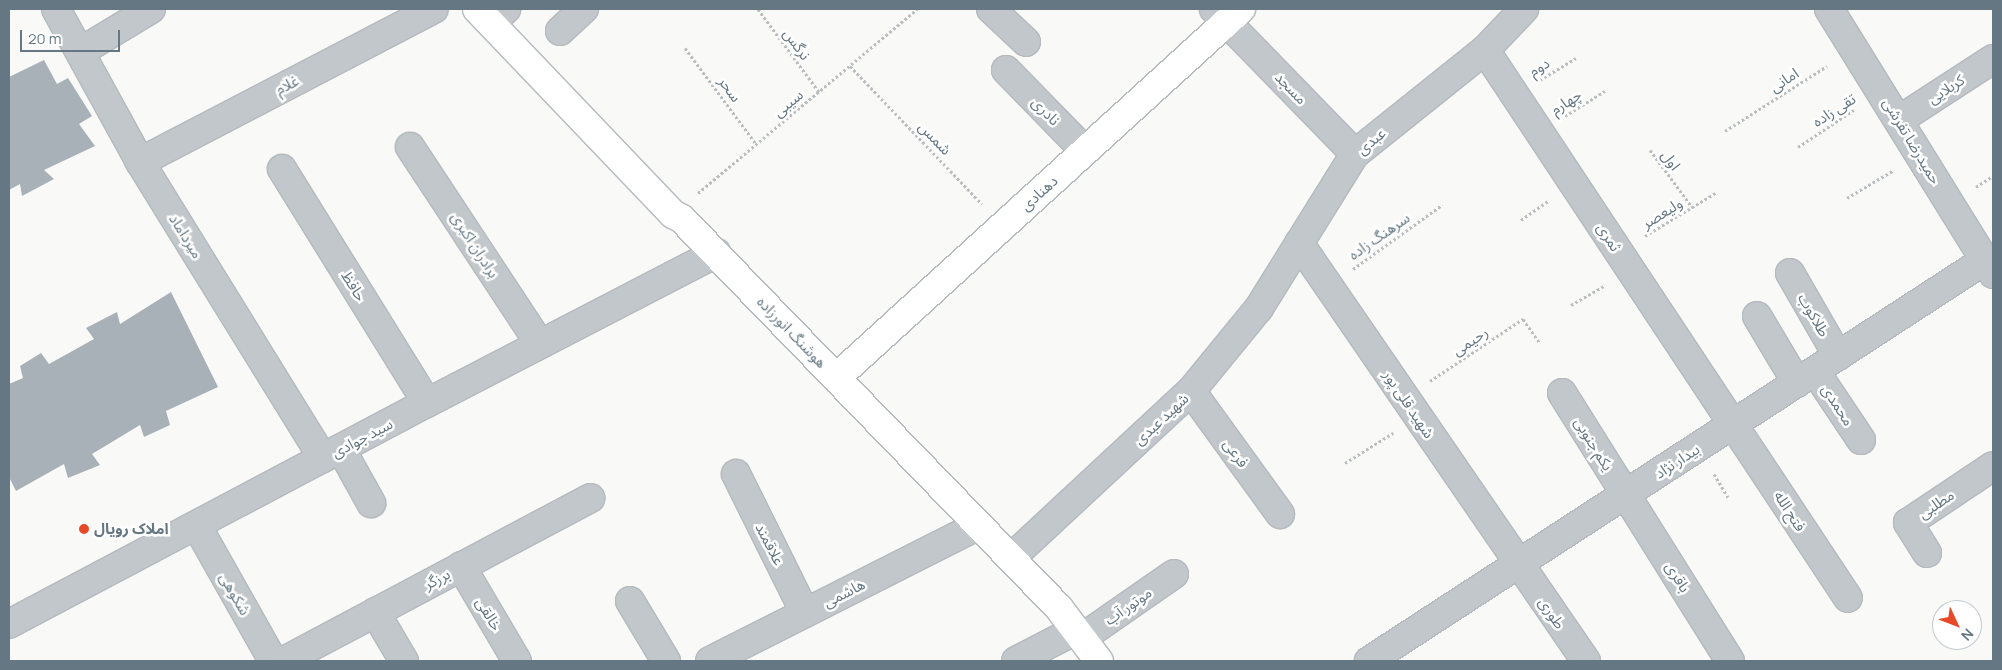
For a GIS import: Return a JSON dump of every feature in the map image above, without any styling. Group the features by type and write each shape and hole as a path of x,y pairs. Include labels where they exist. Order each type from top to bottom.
{"main road":[{"name":"هوشنگ انورزاده","path":"491,13 673,214 682,219 1059,608 1099,661"},
{"name":"دهنادی","path":"836,378 1085,151 1227,13"}],"street":[{"name":"میرداماد","path":"56,9 140,162 332,454 371,503"},
{"path":"80,52 151,9"},
{"name":"غلام","path":"140,162 434,9"},
{"path":"560,31 584,9"},
{"path":"991,9 1026,42"},
{"path":"1485,50 1524,9"},
{"name":"حمیدرضا تفرشی","path":"1829,9 1855,48 1989,267"},
{"name":"مسجد","path":"1227,13 1355,154"},
{"name":"ثمری","path":"1485,50 1733,425"},
{"name":"عبدی","path":"1294,252 1355,154 1485,50"},
{"name":"کربلایی","path":"1899,120 1993,59"},
{"name":"نادری","path":"1006,70 1085,151"},
{"name":"برادران اکبری","path":"410,147 540,344"},
{"name":"حافظ","path":"282,169 427,403"},
{"name":"شهید قلی پور","path":"1294,252 1329,286 1519,564"},
{"name":"شهید عبدی","path":"1011,558 1190,391 1259,308 1294,252"},
{"name":"سید جوادی","path":"9,624 427,403 716,254"},
{"name":"بیدار نژاد","path":"1369,661 1838,356 1989,267"},
{"name":"طلاکوب","path":"1790,274 1838,356"},
{"name":"محمدی","path":"1757,316 1806,377 1861,440"},
{"name":"فرعی","path":"1190,391 1280,514"},
{"name":"یکم جنوبی","path":"1562,393 1626,494"},
{"name":"فتح الله","path":"1733,425 1848,598"},
{"name":"مطلبی","path":"1927,553 1908,523 1993,466"},
{"name":"علاقمند","path":"736,474 805,613"},
{"name":"باقری","path":"1626,494 1730,661"},
{"name":"برزگر","path":"284,661 590,498"},
{"name":"هاشمی","path":"710,661 979,525"},
{"name":"شکوهی","path":"197,526 273,661"},
{"name":"طوری","path":"1519,564 1586,661"},
{"name":"خالقی","path":"461,566 517,661"},
{"name":"موتور آب","path":"1016,661 1079,634 1174,574"},
{"path":"630,600 666,661"},
{"path":"375,612 404,661"}],"path":[{"name":"نرگس","path":"758,9 819,92"},
{"name":"سیبی","path":"673,214 917,9"},
{"name":"سحر","path":"685,48 756,144"},
{"name":"امانی","path":"1725,131 1855,48"},
{"name":"دوم","path":"1515,96 1576,58"},
{"name":"شمس","path":"850,66 1004,226"},
{"name":"چهارم","path":"1540,132 1605,90"},
{"name":"تقی زاده","path":"1798,147 1882,92"},
{"name":"اول","path":"1650,150 1692,207"},
{"path":"1847,198 1920,155"},
{"name":"ولیعصر","path":"1571,305 1692,207 1717,192"},
{"name":"سرهنگ زاده","path":"1329,286 1442,205"},
{"name":"رحیمی","path":"1411,407 1524,319 1540,343"},
{"path":"1346,463 1411,407"}],"building":[{"path":"44,60 57,84 68,78 92,116 79,124 95,146 44,170 54,179 22,196 20,184 9,190 9,77"},
{"path":"171,292 218,387 166,411 170,425 144,437 140,425 92,454 100,465 68,478 64,464 16,491 9,477 9,384 23,378 20,366 41,353 49,364 94,339 86,328 117,312 120,324"}],"place":[{"name":"املاک رویال","path":"84,529"}]}
